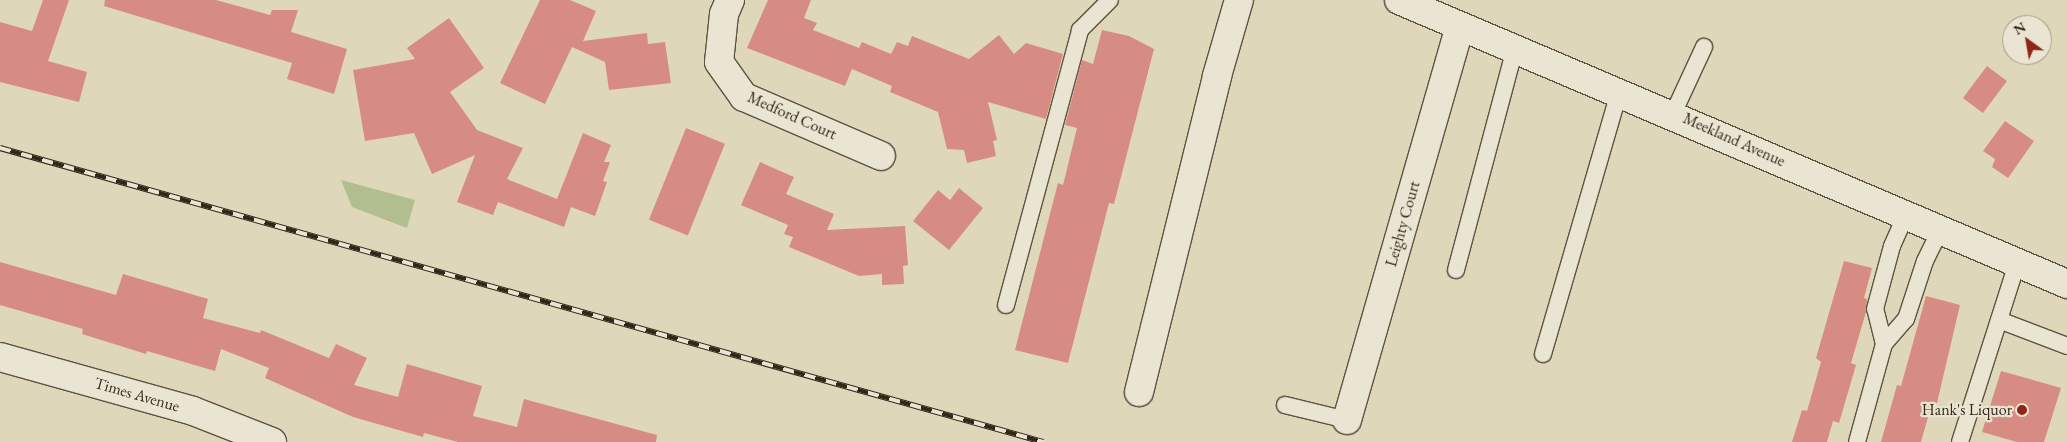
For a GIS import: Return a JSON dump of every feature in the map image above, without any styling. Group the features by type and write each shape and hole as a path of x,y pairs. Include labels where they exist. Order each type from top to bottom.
{"street":[{"name":"Medford Court","path":"730,0 724,14 720,62 744,97 881,156"},
{"path":"1138,392 1217,76 1239,0"},
{"name":"Meekland Avenue","path":"1399,0 1460,28 1673,114 2067,284"},
{"name":"Leighty Court","path":"1347,420 1460,28"},
{"name":"Times Avenue","path":"0,357 193,411 272,442"}],"lane":[{"path":"1006,304 1080,30 1110,0"},
{"path":"1673,114 1704,47"},
{"path":"1456,270 1515,49"},
{"path":"1544,354 1619,92"},
{"path":"1884,344 1875,309 1892,246 1906,215"},
{"path":"1857,442 1884,344 1906,320 1925,260 1940,230"},
{"path":"1960,442 2017,263"},
{"path":"1999,320 2067,346"},
{"path":"1285,405 1347,420"}],"green space":[{"path":"341,180 415,200 407,228 352,207"}],"building":[{"path":"43,0 69,0 48,61 87,72 79,102 0,82 0,22 32,31"},
{"path":"105,0 216,0 270,15 272,10 298,10 291,32 347,49 334,94 287,79 292,63 104,6"},
{"path":"540,0 570,0 596,11 583,41 647,33 648,44 665,42 671,83 609,90 605,62 572,47 545,104 500,83"},
{"path":"768,0 811,0 804,18 817,23 813,30 859,48 862,42 891,54 897,42 908,46 912,36 969,59 999,35 1014,54 1026,43 1063,54 1046,119 988,102 997,140 993,141 996,156 967,163 964,150 947,149 938,112 890,92 892,86 852,69 845,86 747,48"},
{"path":"449,18 484,68 450,92 477,130 523,148 507,179 557,199 583,133 611,145 604,162 610,162 603,181 607,182 595,216 571,207 564,227 498,202 493,215 457,202 475,155 432,174 414,133 365,141 353,70 415,59 407,48"},
{"path":"1102,30 1129,36 1154,49 1114,204 1109,203 1068,363 1015,350 1058,183 1063,185 1077,128 1065,125 1082,60 1093,64"},
{"path":"1987,66 2007,81 1983,113 1963,98"},
{"path":"2005,121 2034,141 2008,178 1992,167 1995,159 1983,151"},
{"path":"686,128 725,144 688,236 649,220"},
{"path":"760,162 794,177 786,194 834,214 827,230 905,226 908,265 903,266 904,284 882,285 882,274 859,276 789,247 793,237 784,234 788,225 741,205"},
{"path":"959,188 983,208 949,250 913,221 938,190 950,200"},
{"path":"1844,261 1872,268 1864,298 1867,299 1866,312 1851,363 1856,365 1839,423 1833,421 1827,442 1792,442 1802,410 1807,411 1821,362 1816,358"},
{"path":"0,262 116,295 123,274 208,299 203,318 260,333 261,330 329,358 336,344 367,358 354,385 398,397 407,364 482,386 473,416 517,427 524,399 657,435 656,442 458,442 424,433 423,437 353,417 265,378 269,368 221,349 215,371 147,351 146,354 82,334 83,329 0,305"},
{"path":"1926,296 1960,305 1937,403 1932,403 1921,442 1881,442 1897,385 1901,386"},
{"name":"Hank's Liquor","path":"2001,371 2061,388 2044,442 2017,442 1982,432"}],"railway":[{"path":"0,148 1043,442"}],"place":[{"name":"Hank's Liquor","path":"2022,410"}]}
